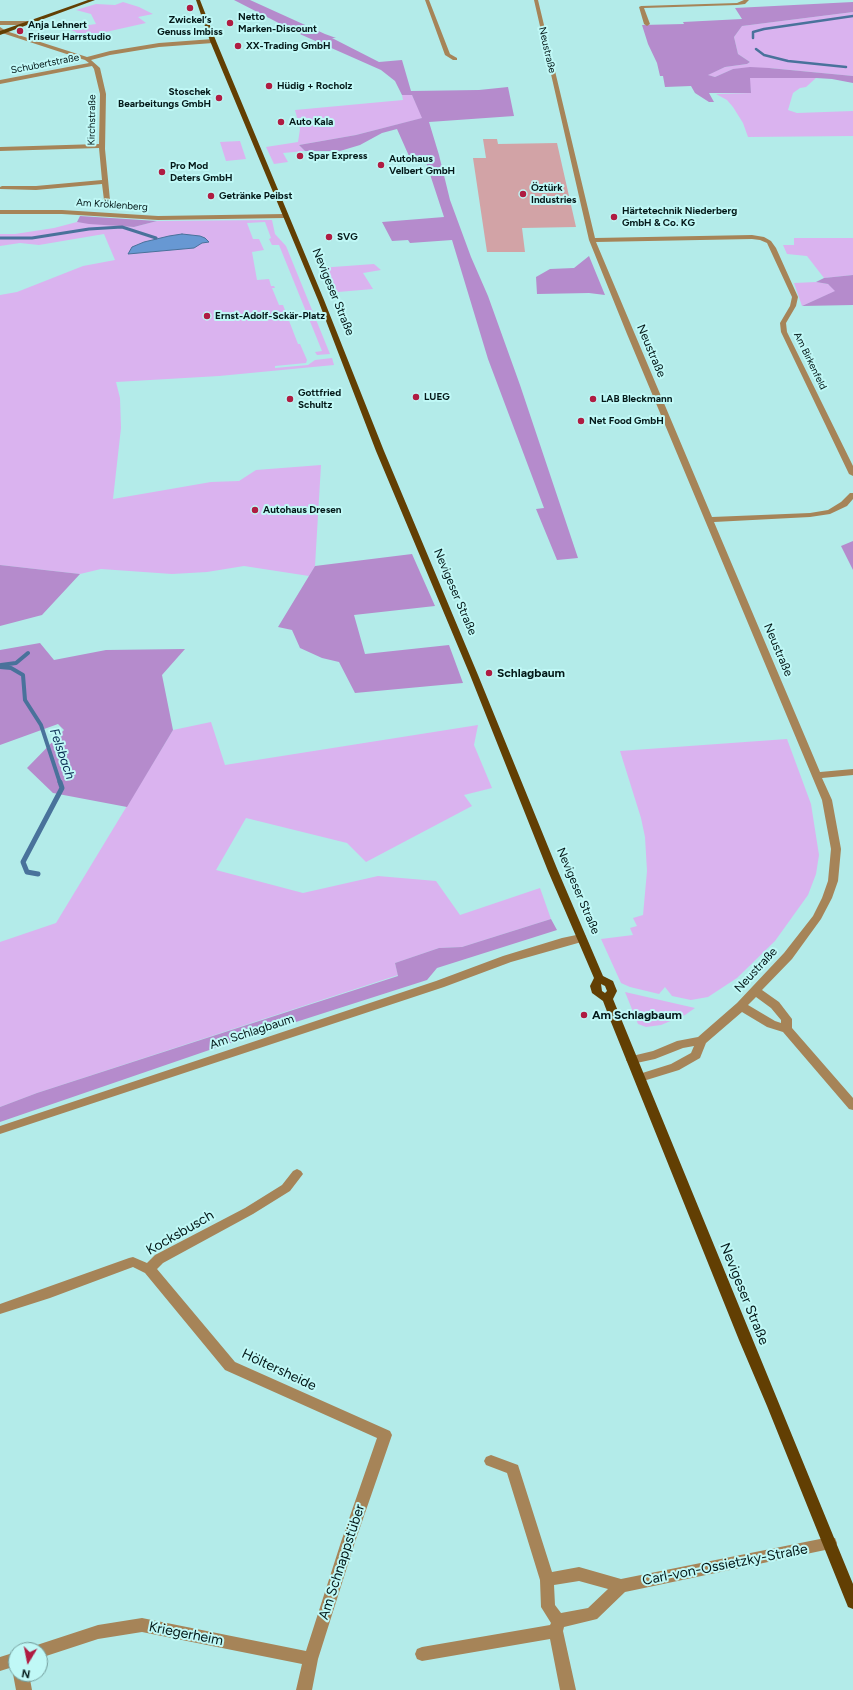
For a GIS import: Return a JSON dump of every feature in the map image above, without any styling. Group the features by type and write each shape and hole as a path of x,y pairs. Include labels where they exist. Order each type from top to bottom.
{"main road":[{"path":"1,32 93,0"},
{"name":"Nevigeser Straße","path":"198,0 213,41 321,300 380,451 599,978 595,986 597,993 607,999 853,1602"}],"street":[{"path":"427,0 448,54 455,59"},
{"name":"Neustraße","path":"536,0 592,240 612,292 817,775 827,800 834,830 836,849 833,881 827,898 817,917 788,956 741,1006 701,1041 696,1055 675,1067 640,1078"},
{"path":"647,24 642,7 737,4 743,3 747,0"},
{"path":"0,24 28,23"},
{"name":"Kirchstraße","path":"1,32 87,59 97,68 103,94 102,146 107,200"},
{"name":"Schubertstraße","path":"87,59 110,53 159,45 213,41"},
{"name":"Schubertstraße","path":"0,82 93,64"},
{"path":"0,149 102,146"},
{"path":"2,188 36,188 105,182"},
{"name":"Am Kröklenberg","path":"0,212 62,212 158,218 285,216"},
{"name":"Am Birkenfeld","path":"592,240 725,237 762,238 769,242 774,248 795,297 793,306 783,323 784,332 853,474"},
{"path":"709,520 810,516 830,512 844,504 853,495"},
{"path":"817,775 853,772"},
{"name":"Am Schlagbaum","path":"0,1130 440,984 507,959 566,941 582,938"},
{"path":"756,991 775,1005 782,1013 786,1019 787,1029"},
{"path":"741,1006 771,1024 787,1029 853,1106"},
{"path":"632,1060 655,1055 681,1044 701,1041"},
{"name":"Kocksbusch","path":"0,1309 133,1262 149,1268 159,1259 249,1211 286,1188 297,1174"},
{"name":"Höltersheide","path":"149,1268 230,1366 385,1435"},
{"name":"Am Schnappstüber","path":"304,1690 311,1659 348,1542 385,1435"},
{"path":"491,1461 513,1469 547,1580 548,1607 557,1626 568,1690"},
{"name":"Carl-von-Ossietzky-Straße","path":"547,1580 580,1574 621,1586 830,1543"},
{"path":"422,1654 557,1626 592,1614 621,1586"},
{"name":"Kriegerheim","path":"48,1648 98,1632 142,1625 311,1659"}],"shaded area":[{"path":"234,0 250,0 336,38 332,38 379,62 402,60 411,91 479,90 508,87 514,116 429,122 450,200 471,257 488,296 520,385 578,558 557,560 536,509 544,508 488,359 452,240 410,243 408,240 392,241 382,222 444,217 424,156 409,156 397,129 382,133 360,145 340,151 305,151 299,145 356,135 422,118 412,95 402,95 395,81 381,70 302,35"},
{"path":"123,2 139,7 153,14 138,17 146,23 79,38 76,32 69,29 96,24 91,14 76,10 96,4 115,5"},
{"path":"853,2 853,12 742,26 734,37 738,54 750,62 747,64 725,67 708,75 715,77 733,69 750,67 769,68 853,76 853,83 816,78 750,78 751,93 709,93 714,102 709,102 695,93 691,86 665,87 663,76 660,76 657,63 648,44 642,25 684,24 683,22 742,19 735,8"},
{"path":"853,12 853,76 769,68 733,69 715,77 707,75 725,67 747,64 750,62 738,54 734,37 742,26"},
{"path":"749,78 816,78 806,87 800,88 793,93 788,110 797,113 853,111 853,136 748,137 743,123 733,107 727,100 716,94 751,93"},
{"path":"402,95 412,95 423,118 356,135 299,145 305,151 283,153 288,162 274,164 266,147 298,142 300,129 295,110 403,100"},
{"path":"240,141 246,159 226,161 220,142"},
{"path":"80,216 157,221 134,227 77,222"},
{"path":"272,220 275,234 286,246 330,354 317,355 315,352 322,351 279,245 272,245 265,222 247,223 253,239 259,239 264,250 252,252 257,280 269,279 271,286 274,286 275,288 272,288 279,305 283,305 298,344 300,344 307,360 306,363 275,366 275,368 308,365 315,360 332,358 334,365 219,376 116,382 120,398 121,428 113,499 211,482 239,481 256,470 321,465 315,566 309,576 244,566 207,572 172,574 101,569 80,574 0,565 0,295 17,292 83,266 115,260 104,234 39,245 20,243 0,246 0,234 15,234 54,228 77,222 134,227 157,221"},
{"path":"794,238 853,238 853,275 824,278 807,256 787,254 783,245 794,245"},
{"path":"589,256 605,295 589,293 537,294 536,277 550,269 574,268"},
{"path":"374,264 381,270 363,273 373,289 338,292 330,289 319,268"},
{"path":"853,275 853,305 802,306 835,291 828,284 816,282 824,278"},
{"path":"816,282 828,284 836,291 802,306 794,283"},
{"path":"853,541 853,570 841,546"},
{"path":"412,554 435,606 354,615 365,654 449,645 463,683 355,693 339,662 322,658 300,648 292,630 278,627 315,566"},
{"path":"0,565 80,574 42,615 0,626"},
{"path":"40,643 54,660 106,650 185,649 162,675 173,730 127,807 53,793 27,768 64,730 58,724 0,745 0,650"},
{"path":"211,722 225,765 478,725 474,745 492,788 464,795 472,806 366,862 347,843 246,818 216,870 303,893 378,876 436,881 460,915 540,888 551,919 462,947 439,948 395,963 398,975 37,1093 0,1107 0,942 56,923 173,730"},
{"path":"787,739 811,804 819,855 816,874 808,895 775,941 737,978 708,997 691,1000 672,996 665,987 659,994 630,987 621,983 601,939 633,935 630,928 637,926 633,918 643,915 647,871 645,837 641,818 620,751"},
{"path":"551,919 557,930 437,968 427,980 221,1046 0,1122 0,1107 37,1093 398,976 395,963 439,948 462,947"},
{"path":"625,992 695,1008 685,1015 661,1025 646,1027 638,1024"}],"water":[{"path":"182,234 200,236 209,242 202,243 194,248 128,254 132,247 144,242"}],"building":[{"name":"Öztürk Industries","path":"483,139 497,139 498,144 557,143 576,227 522,228 525,252 487,252 473,158 486,158"}],"waterway":[{"path":"753,38 753,32 764,29 853,16"},
{"path":"756,49 764,55 788,61 846,67"},
{"path":"0,238 32,238 89,229 122,227 156,238"},
{"name":"Felsbach","path":"1,665 16,663 28,653"},
{"name":"Felsbach","path":"0,667 11,668 23,675 25,700 41,725 60,783"},
{"name":"Felsbach","path":"38,874 27,872 23,862 62,788 60,782"}],"place":[{"name":"Zwickel‘s Genuss Imbiss","path":"190,8"},
{"name":"Netto Marken-Discount","path":"230,23"},
{"name":"Anja Lehnert Friseur Harrstudio","path":"20,31"},
{"name":"XX-Trading GmbH","path":"238,46"},
{"name":"Hüdig + Rocholz","path":"269,86"},
{"name":"Stoschek Bearbeitungs GmbH","path":"219,98"},
{"name":"Auto Kala","path":"281,122"},
{"name":"Spar Express","path":"300,156"},
{"name":"Autohaus Velbert GmbH","path":"381,165"},
{"name":"Pro Mod Deters GmbH","path":"162,172"},
{"name":"Öztürk Industries","path":"523,194"},
{"name":"Getränke Peibst","path":"211,196"},
{"name":"Härtetechnik Niederberg GmbH & Co. KG","path":"614,217"},
{"name":"SVG","path":"329,237"},
{"name":"Ernst-Adolf-Sckär-Platz","path":"207,316"},
{"name":"LUEG","path":"416,397"},
{"name":"Gottfried Schultz","path":"290,399"},
{"name":"LAB Bleckmann","path":"593,399"},
{"name":"Net Food GmbH","path":"581,421"},
{"name":"Autohaus Dresen","path":"255,510"},
{"name":"Schlagbaum","path":"489,673"},
{"name":"Am Schlagbaum","path":"584,1015"}]}
